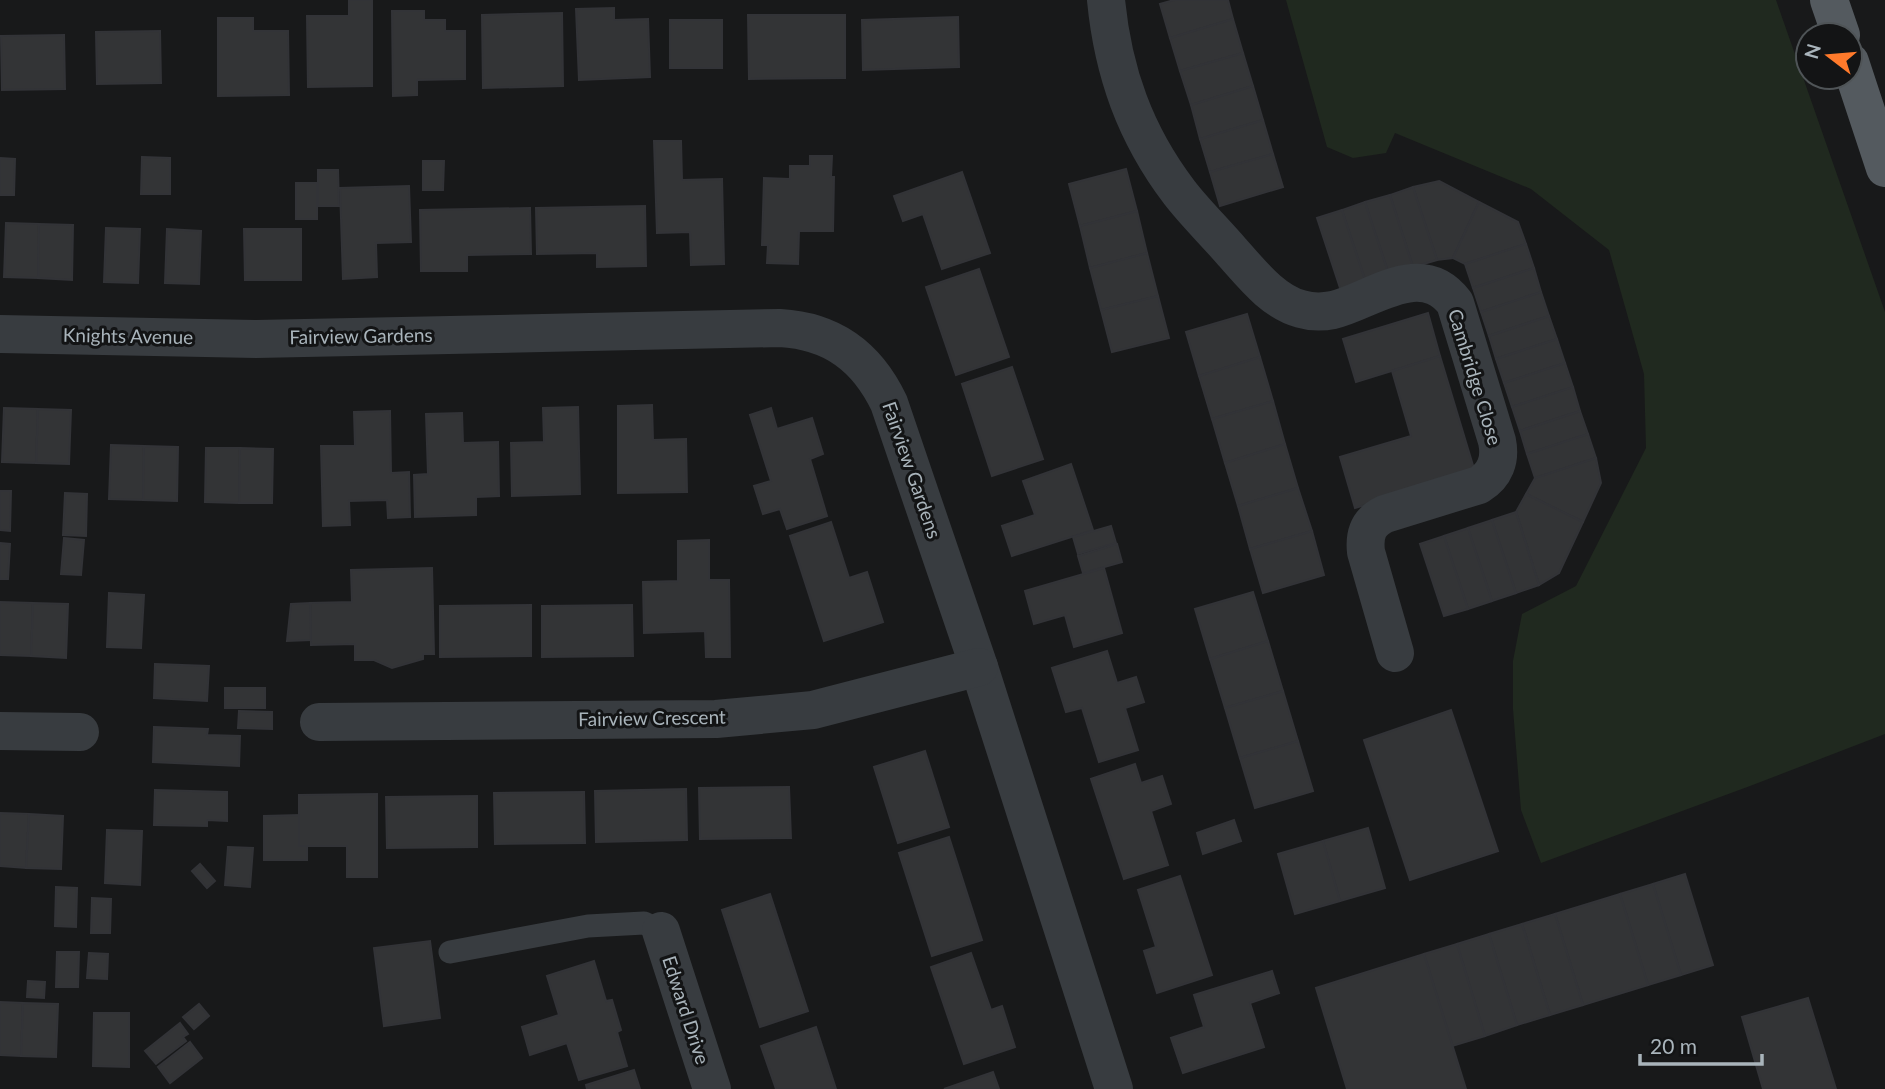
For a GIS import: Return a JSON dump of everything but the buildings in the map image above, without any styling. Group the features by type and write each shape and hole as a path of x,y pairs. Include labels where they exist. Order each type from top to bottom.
{"main road":[{"path":"1829,0 1836,21"},
{"path":"1860,91 1885,168"}],"street":[{"name":"Cambridge Close","path":"1106,0 1121,82 1131,109 1160,164 1180,193 1270,292 1301,310 1318,312 1336,309 1395,286 1419,284 1444,291 1455,303 1497,441 1499,456 1492,473 1479,485 1385,514 1369,526 1366,552 1395,653"},
{"name":"Fairview Gardens","path":"256,339 780,328 802,330 826,338 867,366 890,403 979,667 1114,1089"},
{"name":"Knights Avenue","path":"0,334 256,339"},
{"name":"Fairview Crescent","path":"319,722 716,719 813,710 979,667"},
{"path":"0,731 80,732"},
{"name":"Edward Drive","path":"661,931 712,1089"}],"lane":[{"path":"450,952 588,926 644,923 661,931"}],"green space":[{"path":"1286,0 1776,0 1794,52 1794,91 1808,91 1885,312 1885,734 1541,863 1521,810 1513,709 1513,661 1522,614 1576,586 1646,448 1644,374 1609,250 1531,189 1395,133 1386,153 1353,158 1327,147"}]}
